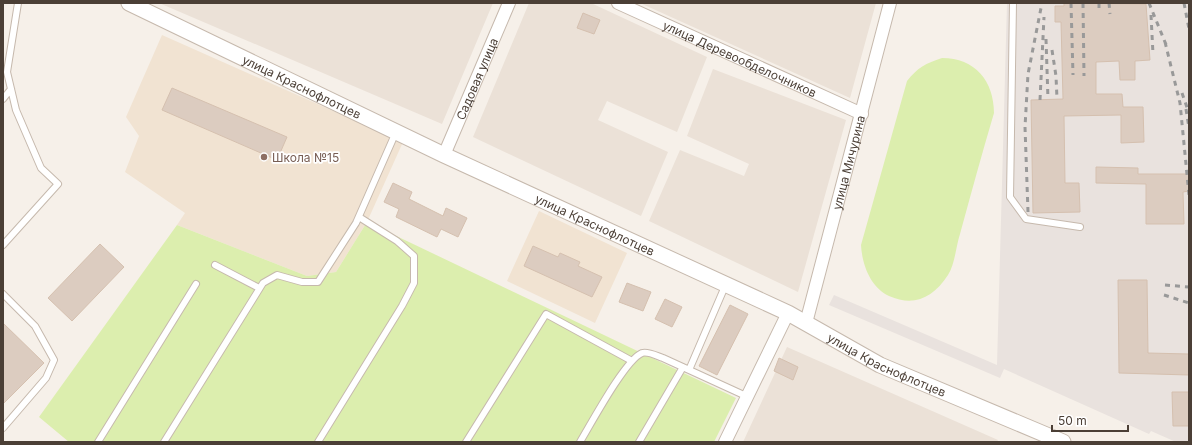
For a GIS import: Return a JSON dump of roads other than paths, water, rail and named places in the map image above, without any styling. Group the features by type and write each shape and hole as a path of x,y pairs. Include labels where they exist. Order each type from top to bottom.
{"street":[{"name":"улица Краснофлотцев","path":"129,3 444,155 788,313 880,365 1063,442"},
{"name":"Садовая улица","path":"444,155 509,3"},
{"name":"улица Деревообделочников","path":"618,3 862,114"},
{"name":"улица Мичурина","path":"806,323 890,3"},
{"path":"725,442 746,396 788,313"}],"lane":[{"path":"3,245 58,184 41,168 16,110 7,72 18,3"},
{"path":"1013,3 1010,197 1026,219 1080,227"},
{"path":"3,99 11,89"},
{"path":"164,442 262,283 277,275 302,282 318,282 359,217 397,131"},
{"path":"318,442 402,306 414,283 414,256 397,241 359,217"},
{"path":"215,265 260,288"},
{"path":"98,442 196,284"},
{"path":"640,442 686,369 726,284"},
{"path":"3,294 35,326 54,360 46,378 3,428"},
{"path":"466,442 546,314 632,361"},
{"path":"580,442 628,363 642,353 649,353 746,396"}],"railway":[{"path":"1028,212 1025,127 1028,74 1042,3"},
{"path":"1071,3 1073,75"},
{"path":"1083,3 1084,76"},
{"path":"1099,3 1099,13"},
{"path":"1109,3 1110,14"},
{"path":"1149,3 1167,47"},
{"path":"1184,3 1189,29"},
{"path":"1151,15 1153,54"},
{"path":"1040,100 1044,17"},
{"path":"1046,39 1048,99"},
{"path":"1165,42 1180,103 1189,195"},
{"path":"1052,50 1056,76 1057,99"},
{"path":"1182,93 1189,113"},
{"path":"1186,109 1189,128"},
{"path":"1165,285 1189,287"},
{"path":"1164,295 1189,303"}],"place":[{"name":"Школа №15","path":"264,157"}]}
